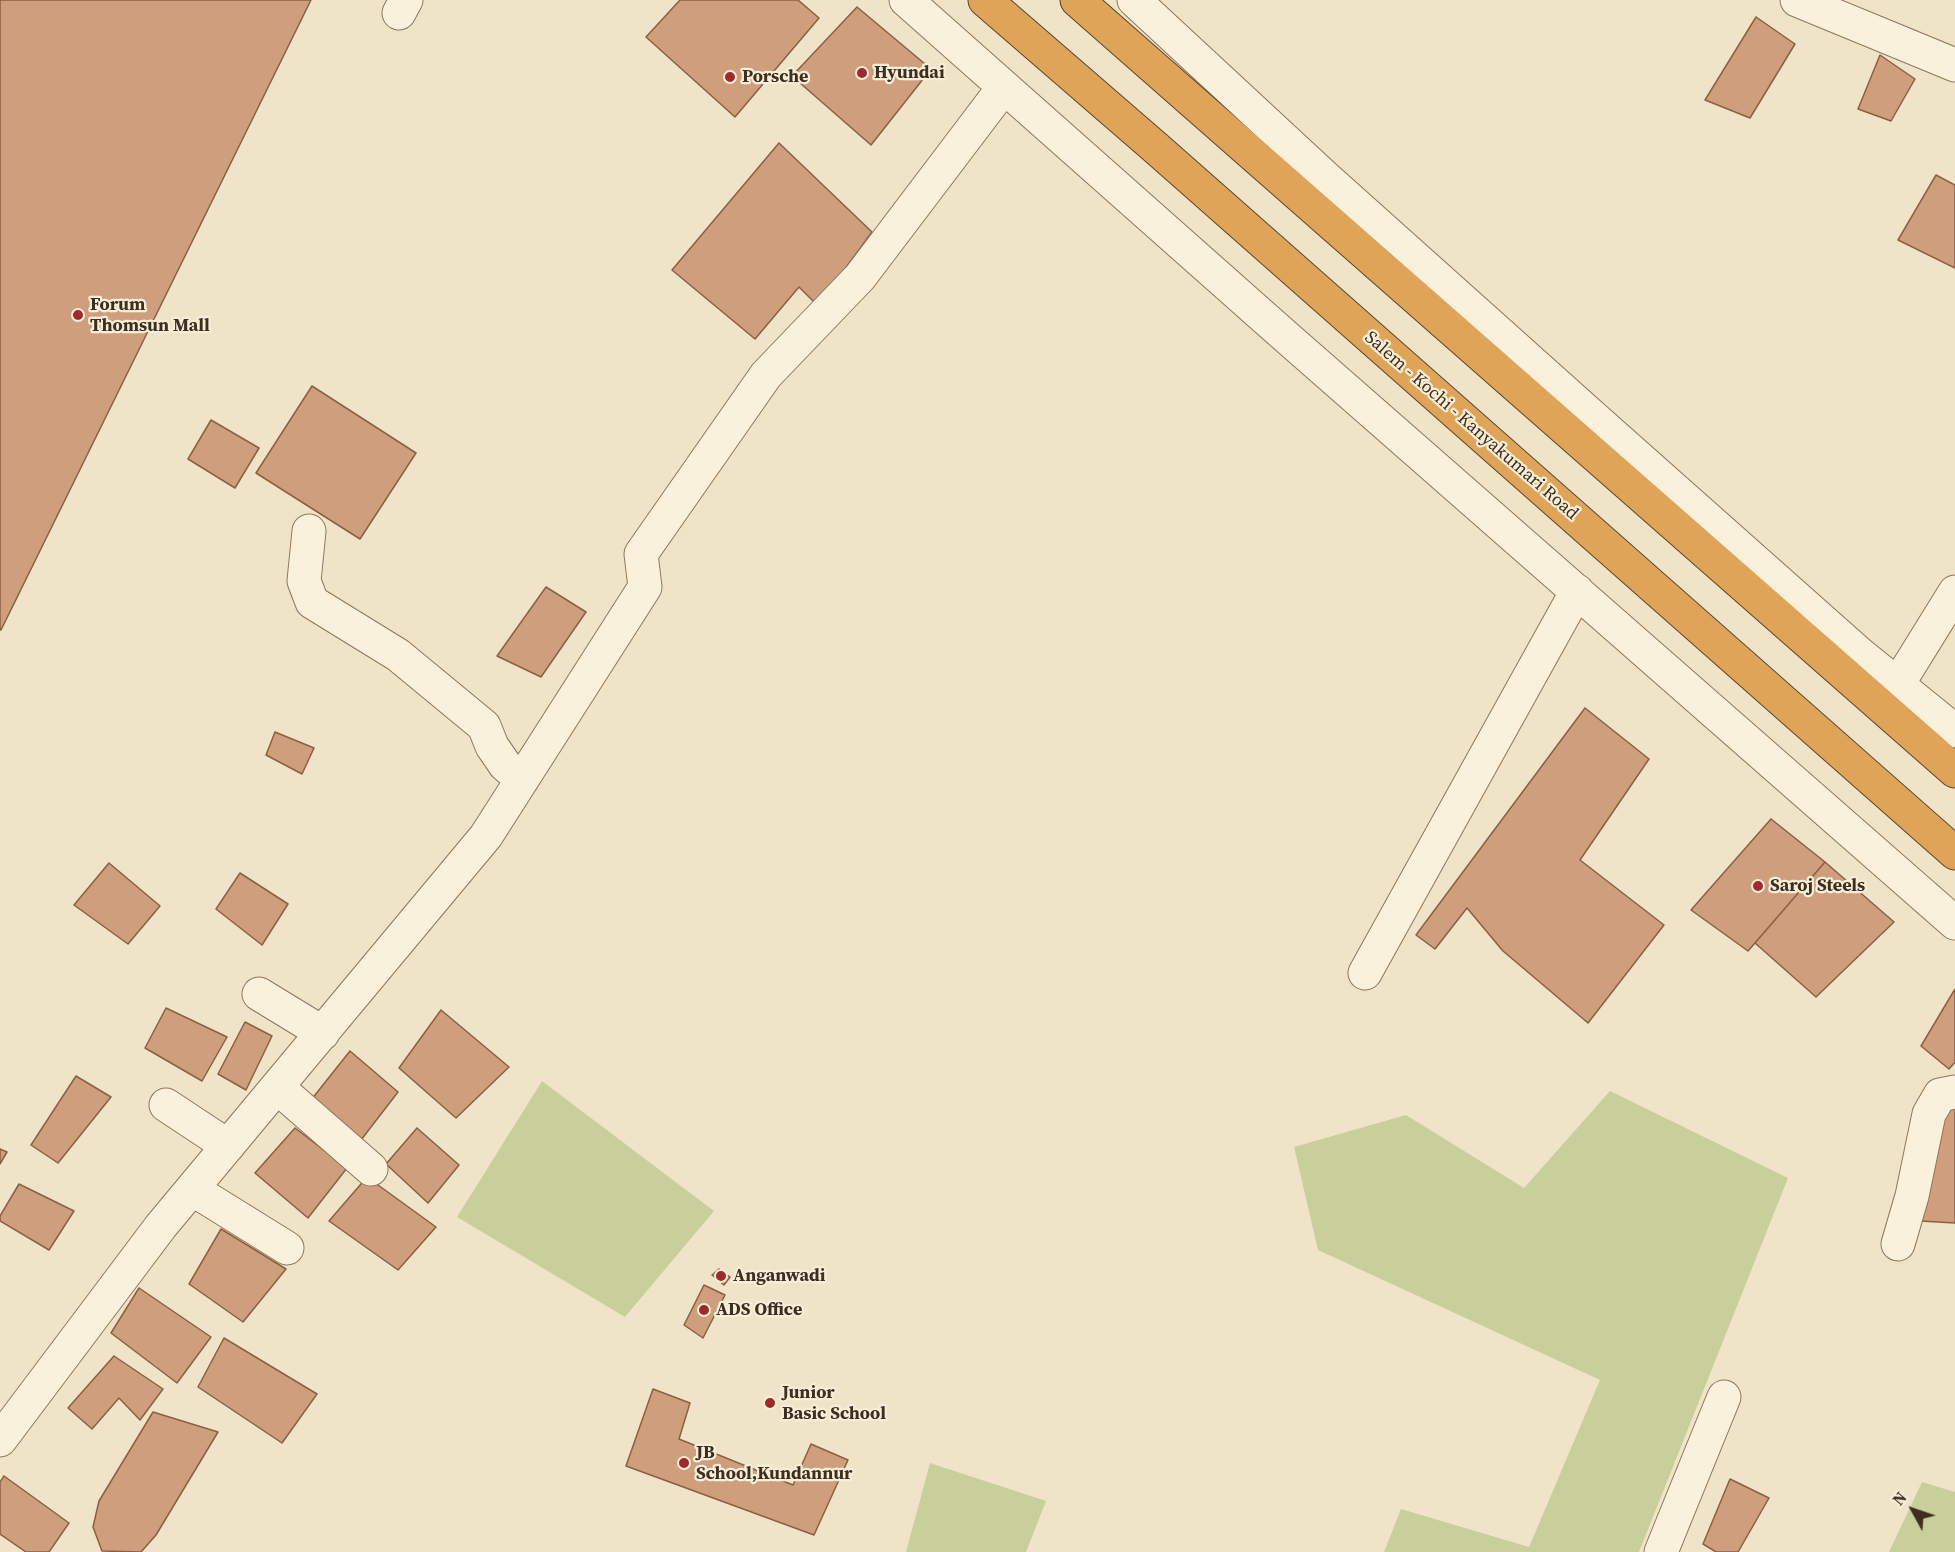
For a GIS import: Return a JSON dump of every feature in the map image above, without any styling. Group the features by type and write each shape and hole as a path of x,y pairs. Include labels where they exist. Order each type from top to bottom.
{"highway":[{"name":"Salem - Kochi - Kanyakumari Road","path":"986,0 1955,853"},
{"path":"1077,0 1955,771"}],"street":[{"path":"906,0 1955,923"},
{"path":"1134,0 1325,177 1557,385 1860,654 1955,731"},
{"path":"1797,0 1955,65"},
{"path":"0,1440 161,1226 486,836 645,587 641,554 766,375 860,277 1004,87"},
{"path":"309,531 304,580 312,602 398,655 484,726 492,746 505,765 522,780"},
{"path":"1365,973 1577,591"},
{"path":"1898,684 1955,592"},
{"path":"259,994 323,1033"},
{"path":"278,1087 371,1169"},
{"path":"1898,1244 1912,1196 1929,1114 1940,1095 1955,1092"},
{"path":"166,1105 228,1146"},
{"path":"192,1189 287,1248"},
{"path":"1661,1552 1724,1397"}],"green space":[{"path":"542,1081 714,1211 625,1317 457,1217"},
{"path":"1610,1091 1788,1178 1639,1552 1384,1552 1401,1509 1529,1547 1600,1380 1318,1250 1294,1147 1406,1115 1524,1188"},
{"path":"930,1463 1046,1501 1026,1552 906,1552"},
{"path":"1922,1482 1955,1492 1955,1552 1889,1552"}],"building":[{"name":"Forum Thomsun Mall","path":"0,0 311,0 1,630 0,630"},
{"name":"Porsche","path":"680,0 798,0 819,18 735,117 646,37"},
{"name":"Hyundai","path":"857,7 931,69 871,145 792,76"},
{"path":"1756,17 1795,44 1750,118 1705,100"},
{"path":"1880,55 1915,79 1891,121 1858,109"},
{"path":"779,143 872,232 818,306 799,287 755,339 672,270"},
{"path":"1936,175 1955,185 1955,268 1898,240"},
{"path":"312,386 416,453 360,539 256,473"},
{"path":"211,420 259,448 235,488 188,459"},
{"path":"546,587 586,612 541,677 497,656"},
{"path":"1585,708 1649,759 1580,860 1664,925 1588,1023 1503,951 1467,908 1435,949 1416,935"},
{"path":"275,732 314,748 302,774 266,755"},
{"name":"Saroj Steels","path":"1771,819 1825,862 1748,951 1691,910"},
{"path":"1825,862 1894,922 1816,997 1755,943"},
{"path":"109,863 160,906 128,944 74,905"},
{"path":"240,873 288,904 262,945 216,909"},
{"path":"1955,989 1955,1062 1949,1069 1921,1046"},
{"path":"166,1008 227,1037 202,1081 145,1048"},
{"path":"441,1010 509,1067 456,1118 399,1068"},
{"path":"245,1022 272,1036 246,1090 218,1074"},
{"path":"350,1051 398,1092 361,1140 311,1100"},
{"path":"76,1076 111,1097 58,1163 31,1145"},
{"path":"1945,1099 1955,1100 1955,1223 1920,1221"},
{"path":"295,1128 347,1168 308,1218 255,1173"},
{"path":"417,1128 459,1165 428,1203 386,1164"},
{"path":"0,1149 7,1152 0,1164"},
{"path":"367,1177 436,1227 398,1270 329,1221"},
{"path":"19,1184 74,1211 49,1250 0,1221 0,1216"},
{"path":"221,1229 286,1269 243,1322 189,1284"},
{"name":"Anganwadi","path":"719,1269 730,1277 724,1285 712,1275"},
{"name":"ADS Office","path":"704,1285 725,1295 703,1338 684,1325"},
{"path":"139,1288 211,1337 177,1383 111,1333"},
{"path":"224,1338 317,1394 282,1443 198,1387"},
{"path":"114,1356 163,1389 140,1420 119,1398 92,1429 68,1408"},
{"name":"JB School,Kundannur","path":"653,1389 690,1403 679,1439 793,1485 811,1444 848,1460 814,1535 626,1466"},
{"path":"153,1412 218,1432 156,1535 141,1552 102,1551 93,1527 99,1501"},
{"path":"4,1476 69,1523 49,1552 26,1552 0,1534 0,1482"},
{"path":"1730,1479 1769,1498 1738,1552 1716,1552 1703,1544"}],"place":[{"name":"Hyundai","path":"862,73"},
{"name":"Porsche","path":"730,77"},
{"name":"Forum Thomsun Mall","path":"78,315"},
{"name":"Saroj Steels","path":"1758,886"},
{"name":"Anganwadi","path":"721,1276"},
{"name":"ADS Office","path":"704,1310"},
{"name":"Junior Basic School","path":"770,1403"},
{"name":"JB School,Kundannur","path":"684,1463"}]}
